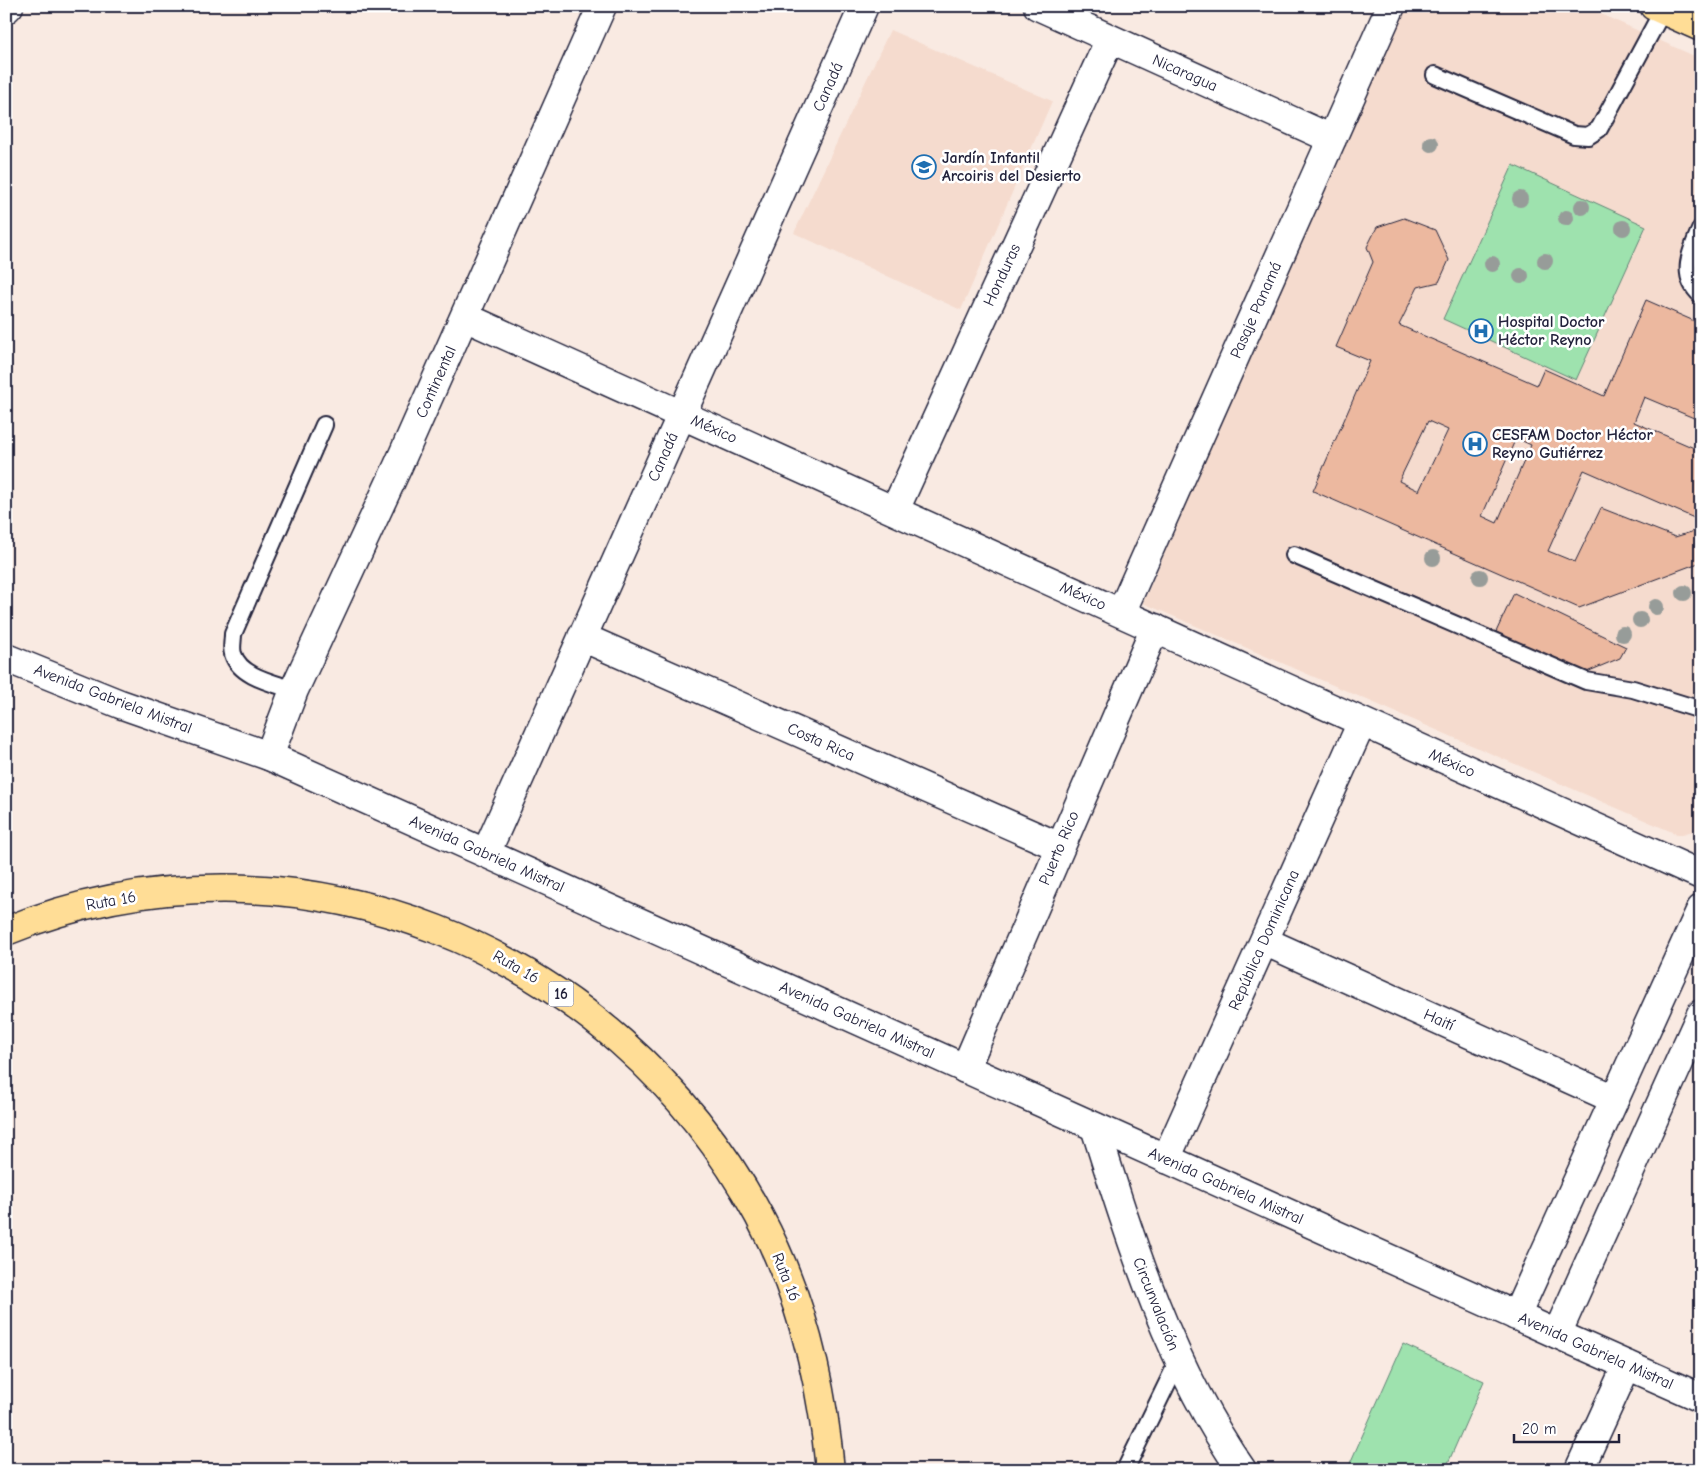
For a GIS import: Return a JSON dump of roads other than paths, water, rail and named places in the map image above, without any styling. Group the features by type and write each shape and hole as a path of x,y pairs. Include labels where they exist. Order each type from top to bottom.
{"main road":[{"path":"1659,8 1701,27"},
{"name":"Ruta 16","path":"6,931 70,908 117,898 174,891 261,890 346,902 401,916 490,951 531,974 578,1005 621,1040 685,1107 730,1167 764,1225 784,1269 804,1323 817,1373 826,1426 830,1470"}],"street":[{"path":"6,9 9,6"},
{"name":"Continental","path":"269,756 294,690 465,317 602,6"},
{"name":"Canadá","path":"486,853 864,6"},
{"name":"Nicaragua","path":"1038,6 1332,139"},
{"name":"Pasaje Panamá","path":"1121,613 1391,6"},
{"name":"Honduras","path":"894,510 1110,39"},
{"name":"México","path":"465,317 1701,875"},
{"name":"Puerto Rico","path":"965,1069 1154,628"},
{"name":"Costa Rica","path":"582,637 1060,847"},
{"name":"Avenida Gabriela Mistral","path":"6,658 120,704 269,756 1701,1398"},
{"name":"República Dominicana","path":"1166,1159 1362,722"},
{"path":"1516,1316 1701,908"},
{"name":"Haití","path":"1264,941 1614,1099"},
{"path":"1557,1334 1701,1014"},
{"name":"Circunvalación","path":"1095,1127 1134,1249 1179,1359 1204,1408 1242,1470"},
{"path":"1579,1470 1627,1365"}],"lane":[{"path":"1435,76 1574,135 1588,136 1599,129 1659,8"},
{"path":"1701,228 1688,256 1690,276 1696,291 1701,296"},
{"path":"294,690 246,672 237,663 232,652 233,634 324,425"},
{"path":"1294,555 1586,681 1633,689 1701,710"},
{"path":"1125,1470 1179,1359"}],"place":[{"name":"Jardín Infantil Arcoiris del Desierto","path":"924,167"},
{"name":"Hospital Doctor Héctor Reyno","path":"1481,331"},
{"name":"CESFAM Doctor Héctor Reyno Gutiérrez","path":"1475,444"}]}
